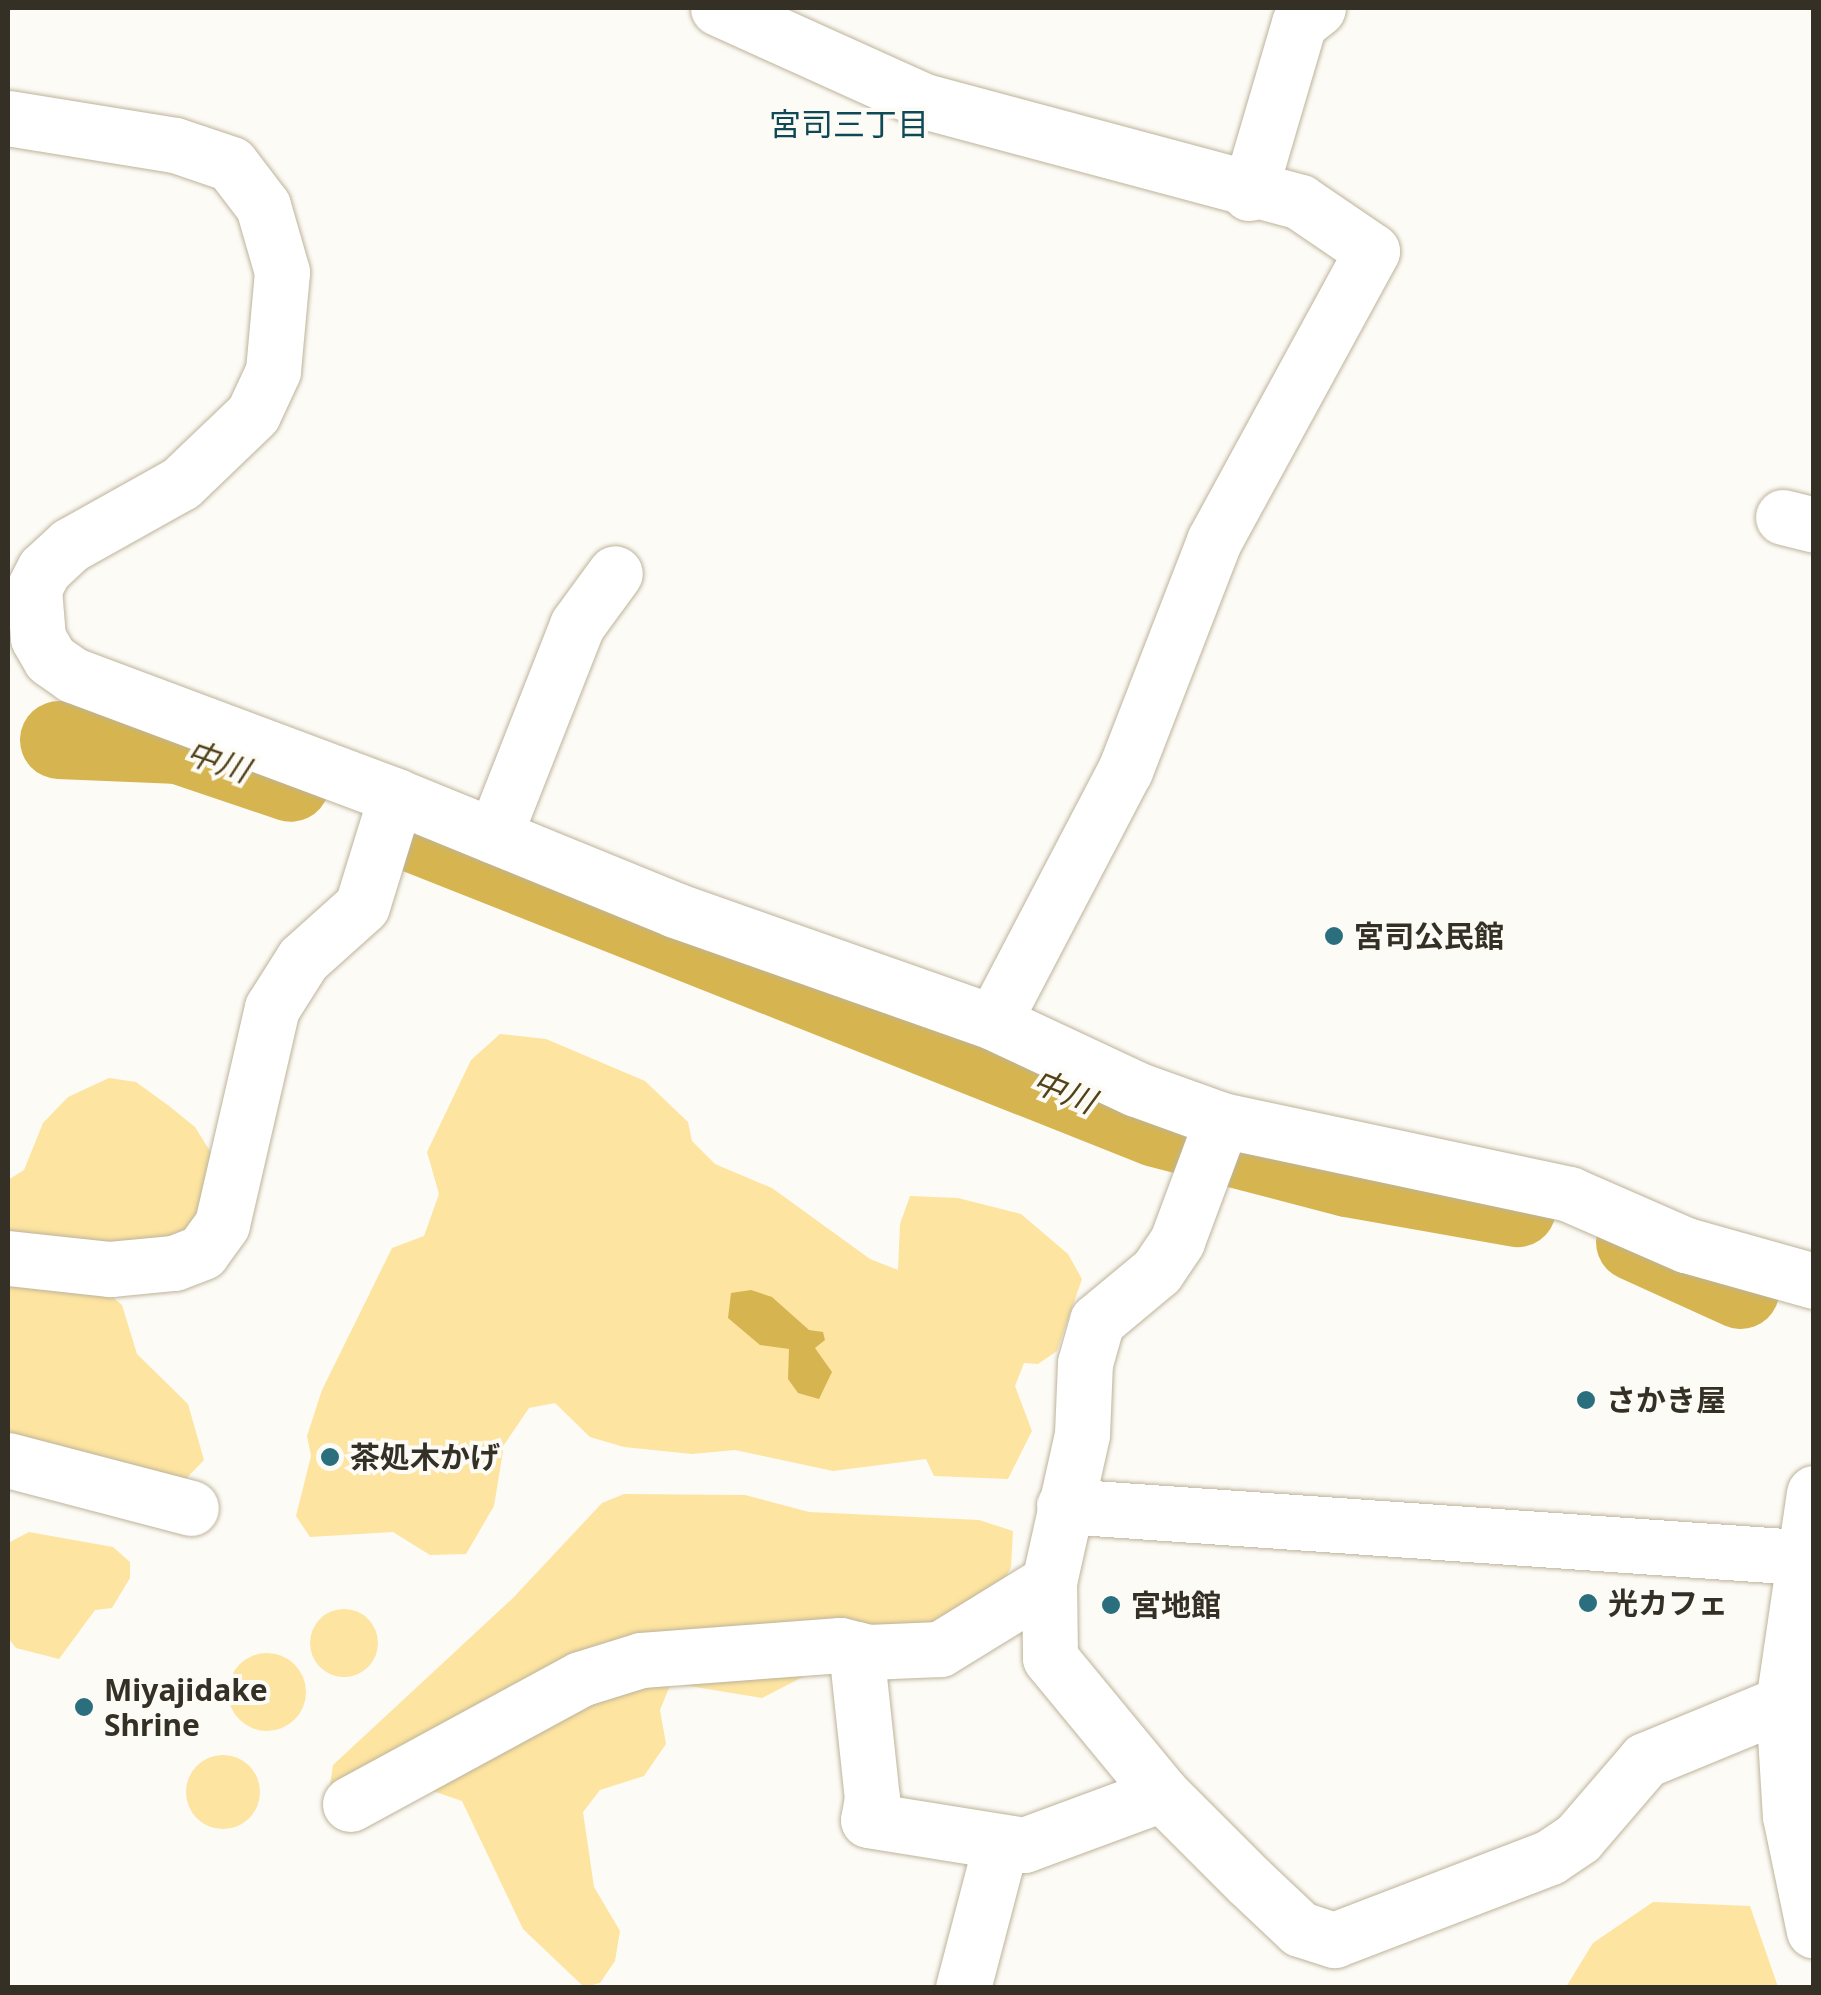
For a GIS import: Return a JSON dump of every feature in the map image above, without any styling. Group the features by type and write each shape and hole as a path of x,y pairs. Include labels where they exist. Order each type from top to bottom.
{"street":[{"path":"718,8 924,101 1249,193 1300,202 1372,251 1214,541 1125,770 993,1022"},
{"path":"1249,193 1293,13"},
{"path":"8,118 175,144 231,164 263,206 282,272 273,372 253,414 181,483 70,545 44,568 34,590 38,638 50,659 72,675 396,796 674,910 993,1022 1136,1089 1222,1120 1569,1194 1686,1245 1814,1282"},
{"path":"494,836 577,626 615,573"},
{"path":"8,1258 110,1269 174,1263 202,1252 222,1224 272,1008 303,959 362,906 396,796"},
{"path":"1222,1120 1177,1241 1158,1270 1097,1321 1050,1582 1050,1658 1162,1794 1300,1929 1334,1940 1550,1857 1578,1838 1645,1760 1783,1704"},
{"path":"8,1460 191,1508"},
{"path":"1814,1494 1808,1558 1783,1704 1790,1816 1814,1931"},
{"path":"1064,1506 1808,1558"},
{"path":"350,1804 580,1679 641,1660 840,1645 856,1649 940,1649 1050,1582"},
{"path":"856,1649 872,1798 868,1820 1024,1845 1162,1794"},
{"path":"964,1988 1001,1843"}],"shaded area":[{"path":"500,1034 546,1039 645,1081 688,1122 692,1141 715,1164 772,1188 870,1259 898,1270 900,1224 910,1196 958,1198 1021,1214 1068,1254 1082,1279 1057,1351 1038,1364 1024,1363 1015,1386 1032,1431 1008,1479 934,1476 926,1459 833,1471 735,1450 692,1454 624,1447 590,1437 555,1403 529,1408 504,1445 494,1506 466,1554 430,1555 393,1532 310,1537 296,1516 311,1456 307,1436 322,1390 392,1248 424,1236 439,1194 427,1152 471,1060"},
{"path":"109,1078 136,1082 169,1106 195,1127 213,1156 193,1231 103,1289 122,1305 137,1354 188,1404 204,1460 177,1488 8,1469 8,1180 24,1170 43,1123 68,1097"},
{"path":"751,1290 772,1297 809,1330 823,1332 825,1340 815,1348 832,1372 819,1399 798,1393 788,1379 789,1349 760,1345 728,1318 731,1293"},
{"path":"624,1494 745,1495 809,1512 979,1520 1013,1531 1011,1567 1002,1585 952,1624 830,1663 762,1698 671,1683 660,1710 666,1744 644,1776 600,1790 583,1812 594,1887 620,1931 615,1961 600,1983 584,1987 523,1929 462,1801 427,1789 330,1785 333,1765 512,1599 602,1503"},
{"path":"29,1532 113,1547 130,1562 130,1578 112,1608 95,1610 59,1659 16,1648 8,1638 8,1543"},
{"path":"344,1609 368,1619 378,1643 368,1667 344,1677 320,1667 310,1643 320,1619"},
{"path":"267,1653 282,1656 294,1665 303,1677 303,1707 294,1719 282,1728 267,1731 252,1728 240,1719 231,1707 228,1692 231,1677 240,1665 252,1656"},
{"path":"223,1755 249,1766 260,1792 249,1818 223,1829 197,1818 186,1792 197,1766"},
{"path":"1653,1902 1750,1906 1778,1987 1566,1987 1593,1943"}],"waterway":[{"name":"中川","path":"59,740 179,745 291,783"},
{"name":"中川","path":"405,830 1156,1128 1348,1178 1517,1208"},
{"name":"中川","path":"1635,1242 1741,1290"}],"place":[{"name":"宮司公民館","path":"1334,936"},
{"name":"さかき屋","path":"1586,1400"},
{"name":"茶処木かげ","path":"330,1457"},
{"name":"光カフェ","path":"1588,1603"},
{"name":"宮地館","path":"1111,1605"},
{"name":"Miyajidake Shrine","path":"84,1707"}],"district":[{"name":"宮司三丁目","path":"849,124"}]}
